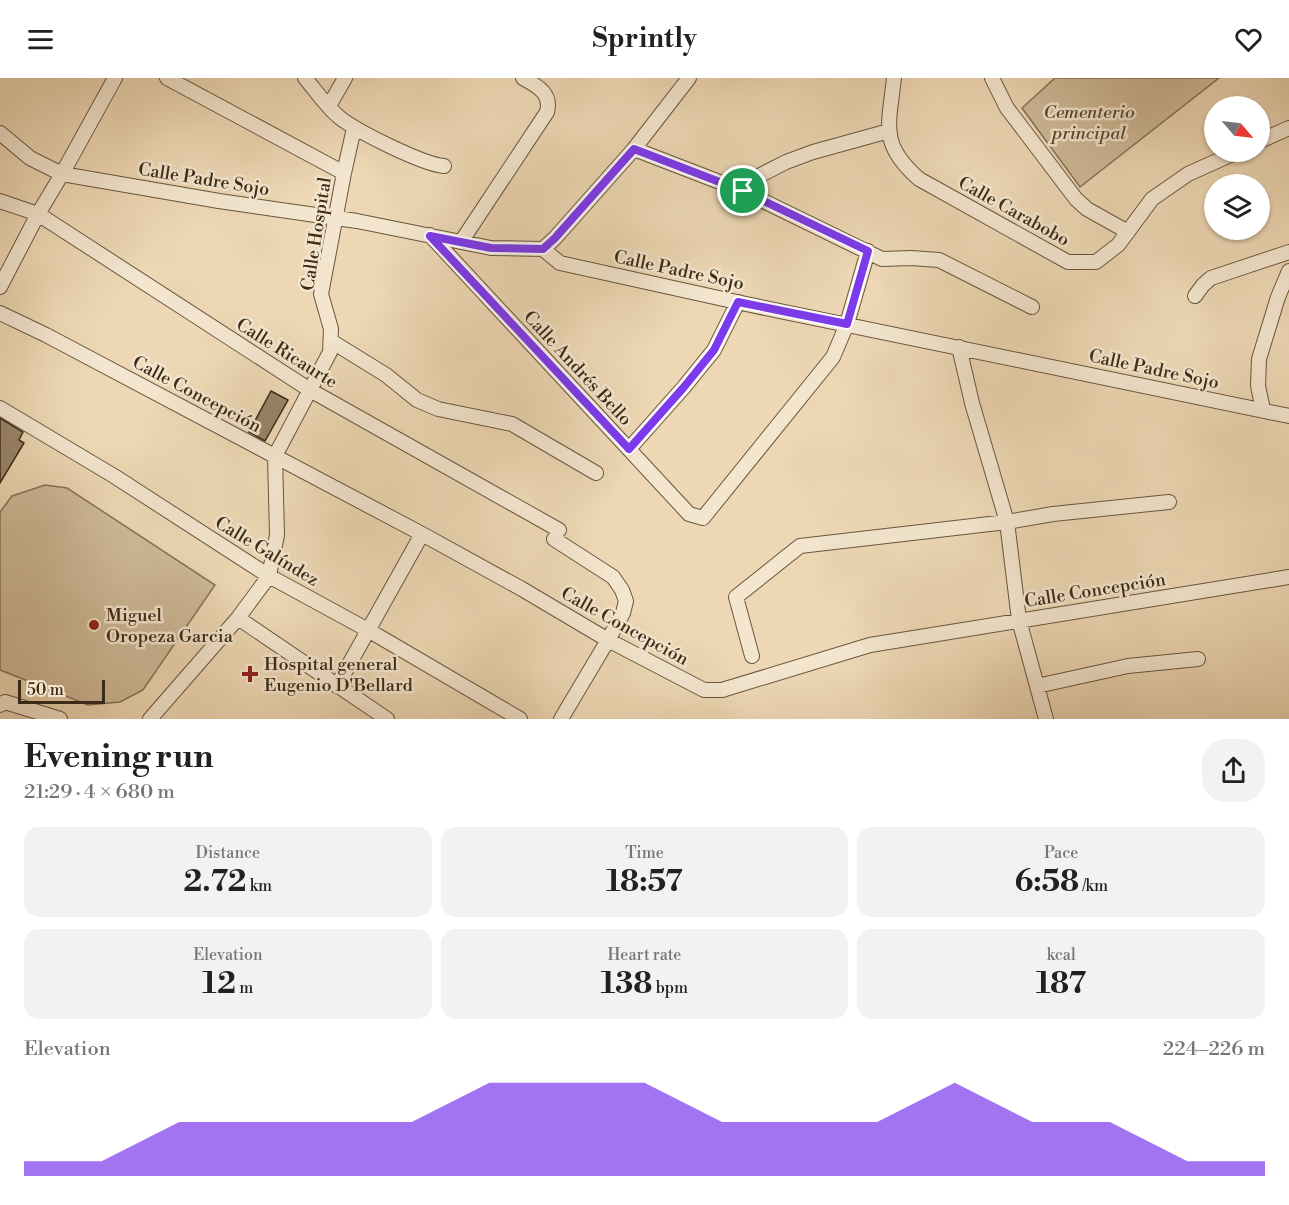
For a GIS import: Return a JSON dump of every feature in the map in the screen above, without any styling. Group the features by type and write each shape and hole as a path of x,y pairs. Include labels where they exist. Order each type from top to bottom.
{"street":[{"path":"0,287 38,214 115,78"},
{"path":"167,78 344,173"},
{"path":"305,78 339,117 354,128 406,153 444,166"},
{"path":"329,106 345,78"},
{"path":"460,242 548,112 549,104 546,94 538,86 523,78"},
{"path":"543,249 634,149 689,78"},
{"name":"Calle Carabobo","path":"894,78 889,131 891,143 900,160 919,179 1068,262 1096,262 1118,245 1152,199 1188,174 1215,162"},
{"path":"992,78 1007,108 1076,199 1128,232"},
{"name":"Calle Hospital","path":"275,456 330,351 331,329 321,294 354,128"},
{"path":"1270,137 1289,128"},
{"path":"743,191 751,180 786,162 889,131"},
{"name":"Calle Padre Sojo","path":"0,133 30,158 62,174 219,201 357,220 491,248 543,249 561,263 1289,416"},
{"path":"634,149 743,191 882,259 939,260 1032,307"},
{"name":"Calle Ricaurte","path":"0,201 38,214 310,390 557,535 614,576 626,601 623,613 561,719"},
{"name":"Calle Andrés Bello","path":"430,236 689,514 703,518 833,357 847,324"},
{"path":"847,324 868,251"},
{"path":"1195,296 1211,278 1289,252"},
{"path":"1263,410 1258,386 1259,359 1284,300 1289,271"},
{"path":"629,449 714,350 738,302"},
{"name":"Calle Concepción","path":"0,313 56,340 422,534 608,640 704,690 722,690 870,645 1289,577"},
{"path":"331,341 386,375 417,400 438,410 512,424 596,473"},
{"path":"959,347 972,403 1006,522 1020,620 1046,719"},
{"name":"Calle Galíndez","path":"0,408 114,476 269,576 368,630 520,719"},
{"path":"150,719 238,618 269,576 277,536 275,456"},
{"path":"752,656 736,597 800,546 1006,522 1053,514 1169,502"},
{"path":"337,686 422,534"},
{"path":"238,618 387,719"},
{"path":"1037,686 1128,666 1197,659"},
{"path":"0,705 5,702 60,719"}],"green space":[{"name":"Cementerio principal","path":"1055,78 1219,78 1080,187 1022,108"},
{"name":"Miguel Oropeza Garcia","path":"45,485 67,488 215,585 143,690 120,702 88,705 0,670 0,512 12,496"}],"building":[{"path":"271,391 288,400 265,441 249,432"},
{"path":"0,418 23,432 19,440 24,443 0,483"}],"place":[{"name":"Miguel Oropeza Garcia","path":"94,625"},
{"name":"Hospital general Eugenio D'Bellard","path":"250,674"}],"route":[{"path":"634,149 743,191 868,251 847,324 738,302 714,350 629,449 430,236 491,248 543,249 634,149"}]}
